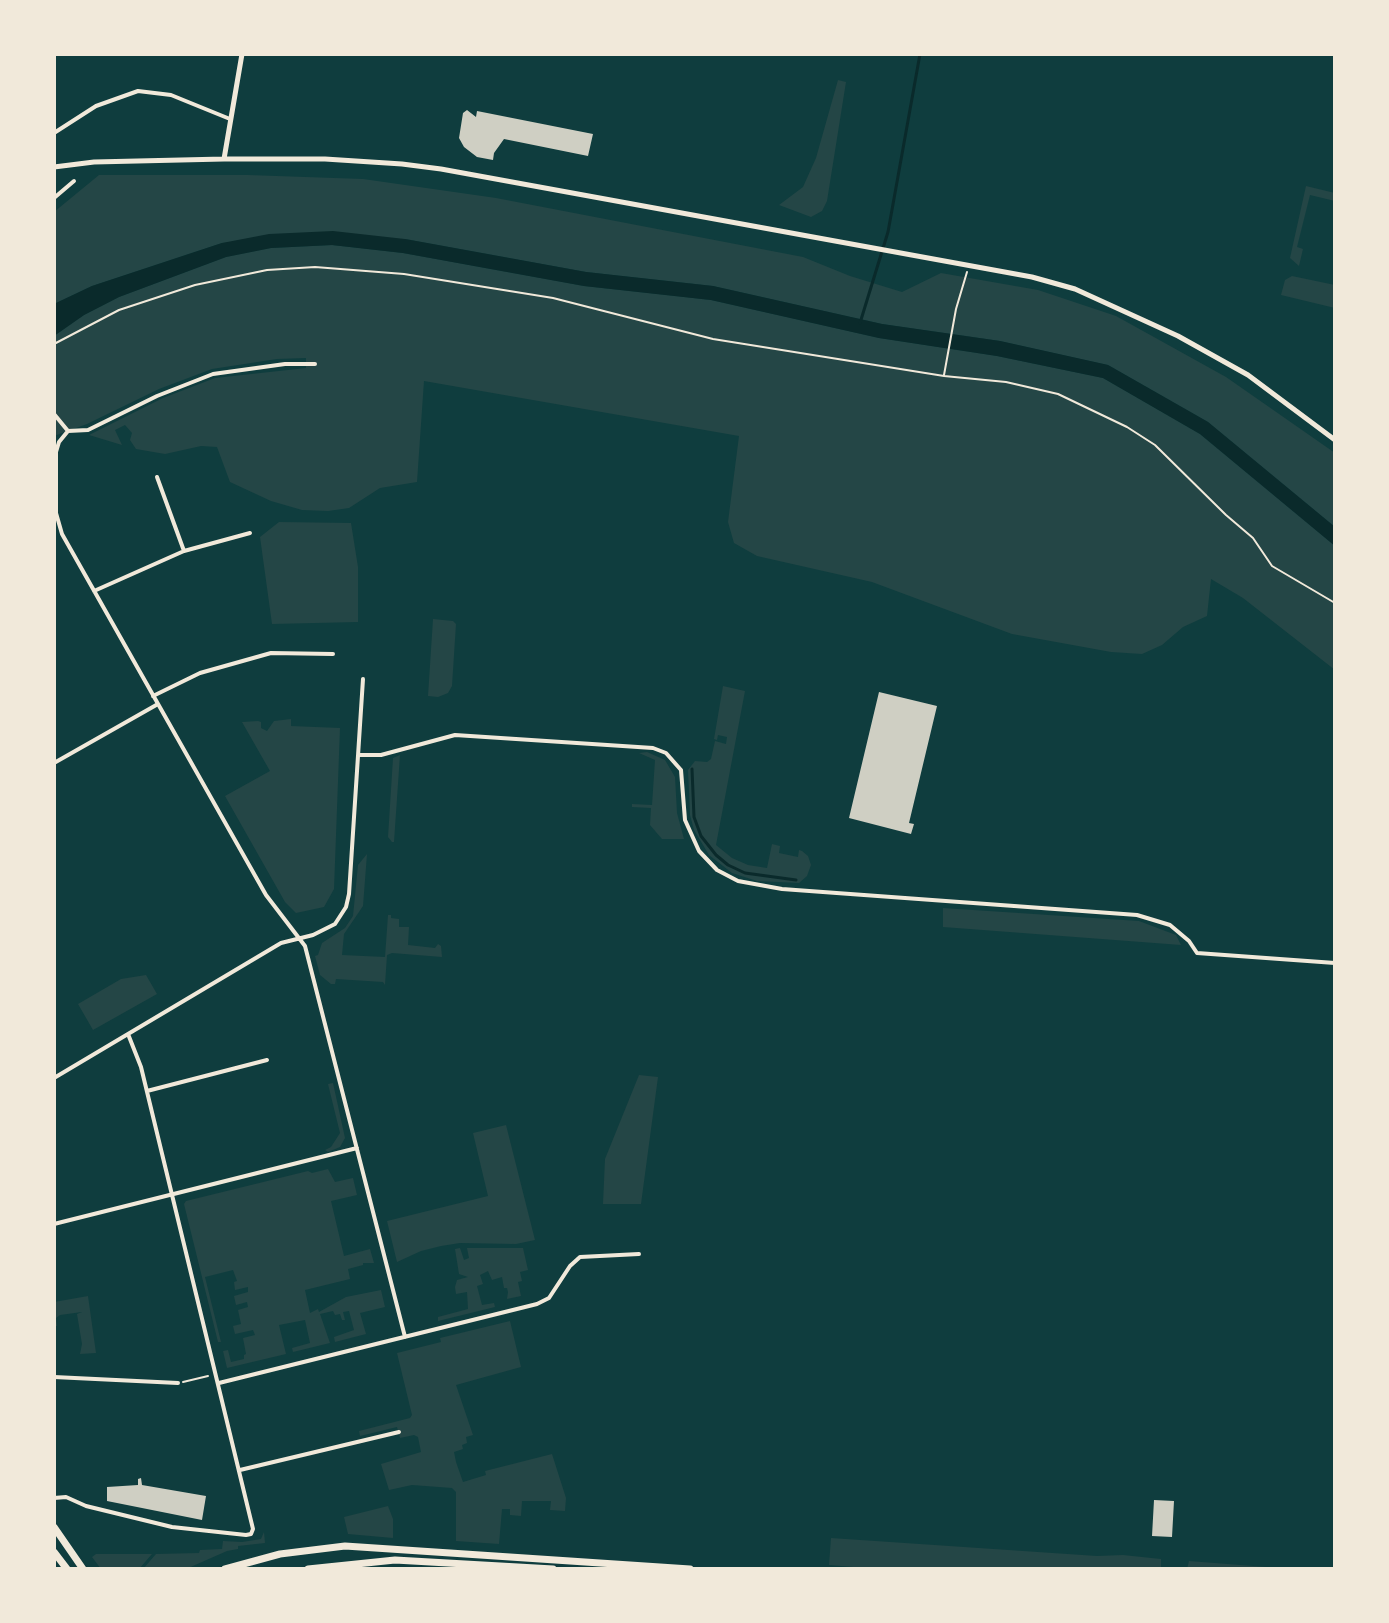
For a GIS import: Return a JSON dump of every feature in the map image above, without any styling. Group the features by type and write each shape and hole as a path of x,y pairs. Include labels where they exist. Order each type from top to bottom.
{"main road":[{"path":"54,1527 83,1569"},
{"path":"225,1569 280,1554 345,1546 690,1569"},
{"path":"54,1552 67,1569"},
{"path":"308,1569 395,1560 553,1569"}],"street":[{"path":"224,159 242,54"},
{"path":"54,133 96,106 138,91 171,95 230,119"},
{"path":"54,167 94,162 224,159 364,160 441,169 1056,283 1157,325 1235,367 1335,440"},
{"path":"54,198 74,181"},
{"path":"315,364 285,364 213,374 157,396 88,430 68,431 56,452 54,489 57,520 94,591 266,895 301,938 308,953 405,1337"},
{"path":"54,414 68,431"},
{"path":"157,477 184,551"},
{"path":"94,591 184,551 250,533"},
{"path":"153,696 200,673 271,653 333,654"},
{"path":"54,1078 281,943 313,935 335,924 346,907 363,679"},
{"path":"54,763 158,704"},
{"path":"358,755 381,755 455,735 653,748 666,753 681,770 685,820 699,851 717,870 738,881 782,889 1137,915 1170,925 1189,941 1197,953 1335,963"},
{"path":"54,1498 61,1497 163,1526 248,1535 253,1525 147,1091 128,1034"},
{"path":"147,1091 267,1060"},
{"path":"54,1224 357,1148"},
{"path":"219,1383 545,1301 580,1257 639,1254"},
{"path":"54,1377 178,1383"},
{"path":"240,1470 399,1432"},
{"path":"54,1504 61,1497"}],"path":[{"path":"944,376 969,265"},
{"path":"54,344 119,310 195,285 300,266 404,274 553,298 683,332 742,343 944,376 994,379 1058,394 1127,427 1155,445 1253,538 1272,566 1335,603"},
{"path":"178,1383 216,1374"}],"shaded area":[{"path":"838,80 846,82 827,201 822,211 811,217 779,205 803,187 816,158"},
{"path":"99,175 363,179 496,198 803,257 902,292 941,273 1038,290 1116,316 1226,377 1335,453 1335,527 1208,422 1108,365 1000,341 882,324 713,286 586,272 405,239 222,243 92,286 54,304 54,212"},
{"path":"1306,186 1335,193 1335,201 1310,195 1297,247 1303,249 1299,266 1290,258"},
{"path":"333,231 405,239 586,272 713,286 882,324 1000,341 1108,365 1208,422 1335,527 1335,546 1200,434 1103,378 997,356 879,338 711,300 584,286 403,253 332,245 271,248 226,257 119,297 84,315 54,336 54,304 92,286 222,243 269,234"},
{"path":"332,245 403,253 584,286 711,300 879,338 997,356 1103,378 1200,434 1335,546 1335,670 1243,598 1211,579 1207,616 1183,627 1162,645 1142,654 1111,652 1012,634 872,582 757,556 734,543 728,522 739,436 424,381 417,482 380,488 349,508 328,511 302,510 271,501 230,482 217,447 201,446 165,454 136,449 130,440 132,433 125,425 115,430 122,445 89,435 163,398 215,378 306,368 306,358 212,369 54,436 54,336 84,315 119,297 226,257 271,248"},
{"path":"1292,276 1335,285 1335,308 1281,295 1285,280"},
{"path":"279,522 351,523 358,567 358,622 272,624 260,537"},
{"path":"433,619 456,624 452,686 448,693 438,697 428,696"},
{"path":"723,686 745,691 716,845 732,858 767,868 772,844 780,846 779,853 798,857 799,850 802,851 811,865 807,876 799,883 757,881 732,873 709,855 694,830 690,815 688,770 695,761 707,762 711,759 715,741 726,744 727,737 718,735 717,740 714,739"},
{"path":"291,719 291,726 340,728 334,889 324,907 296,913 285,902 225,796 270,771 242,722 261,722 261,728 267,731 274,721"},
{"path":"647,752 665,760 675,777 677,813 684,839 662,839 650,825 651,808 632,807 632,804 652,805 655,760 639,753"},
{"path":"400,755 392,842 388,837 393,758"},
{"path":"367,854 363,906 344,934 342,955 385,957 388,915 391,915 391,918 399,919 399,927 409,927 408,945 435,948 438,944 442,957 392,953 387,955 385,985 383,982 336,979 335,984 331,984 320,975 315,956 322,943 345,928 353,916 358,865"},
{"path":"943,908 1139,921 1176,935 1181,945 943,927"},
{"path":"146,975 157,994 93,1030 78,1004 121,979"},
{"path":"639,1075 658,1077 641,1204 603,1204 605,1159"},
{"path":"333,1083 345,1138 340,1147 328,1152 325,1150 331,1147 340,1133 328,1084"},
{"path":"506,1125 535,1240 516,1244 460,1243 441,1246 397,1262 387,1221 488,1196 473,1133"},
{"path":"328,1169 335,1182 353,1178 357,1195 331,1201 344,1256 370,1249 374,1263 363,1263 348,1269 350,1279 305,1290 310,1313 318,1309 319,1312 346,1297 381,1290 385,1307 360,1313 366,1334 335,1342 334,1337 354,1330 349,1311 343,1312 345,1320 333,1311 320,1314 330,1343 293,1352 292,1348 310,1343 305,1320 279,1325 286,1354 227,1368 223,1351 228,1350 231,1362 244,1359 243,1338 255,1335 253,1330 235,1334 233,1326 241,1324 238,1310 248,1307 247,1302 236,1305 234,1296 248,1292 248,1287 235,1290 234,1282 237,1281 233,1270 205,1277 221,1342 218,1342 184,1204 308,1171"},
{"path":"460,1248 464,1260 469,1258 467,1248 523,1248 528,1270 520,1272 522,1281 518,1282 521,1296 507,1299 508,1292 502,1277 492,1280 488,1271 480,1275 483,1284 477,1286 482,1305 494,1303 495,1307 438,1321 438,1317 468,1309 467,1292 456,1294 455,1287 457,1280 468,1277 459,1274 455,1249"},
{"path":"88,1296 96,1353 80,1354 82,1344 77,1314 82,1312 60,1315 56,1318 57,1326 54,1326 54,1302"},
{"path":"510,1321 521,1367 456,1385 473,1435 466,1437 467,1443 462,1445 463,1449 454,1452 456,1462 463,1482 486,1475 485,1471 552,1454 566,1498 565,1511 550,1510 551,1501 522,1501 521,1516 510,1515 510,1509 502,1509 499,1544 456,1541 456,1492 452,1488 412,1485 389,1490 381,1464 421,1452 418,1437 400,1438 397,1427 360,1436 359,1431 412,1415 397,1353 441,1342 440,1338"},
{"path":"388,1506 393,1519 393,1538 348,1534 344,1517"},
{"path":"264,1532 265,1543 238,1546 238,1549 186,1569 143,1569 156,1554 222,1549 223,1541 261,1539"},
{"path":"831,1538 1097,1556 1123,1555 1161,1559 1161,1569 877,1569 829,1565"},
{"path":"96,1554 152,1554 139,1569 101,1569 92,1557"},
{"path":"1189,1561 1292,1569 1187,1569"}],"building":[{"path":"467,110 476,117 477,111 593,134 588,156 504,139 493,160 477,157 464,147 459,138 463,113"},
{"path":"879,692 937,706 909,823 914,824 911,834 849,818"},
{"path":"141,1478 142,1485 206,1496 202,1520 107,1501 107,1487 138,1485"},
{"path":"1154,1500 1174,1501 1172,1537 1152,1536"}],"waterway":[{"path":"860,323 888,232 920,54"},
{"path":"692,769 694,817 701,836 716,855 745,873 796,880"}]}
